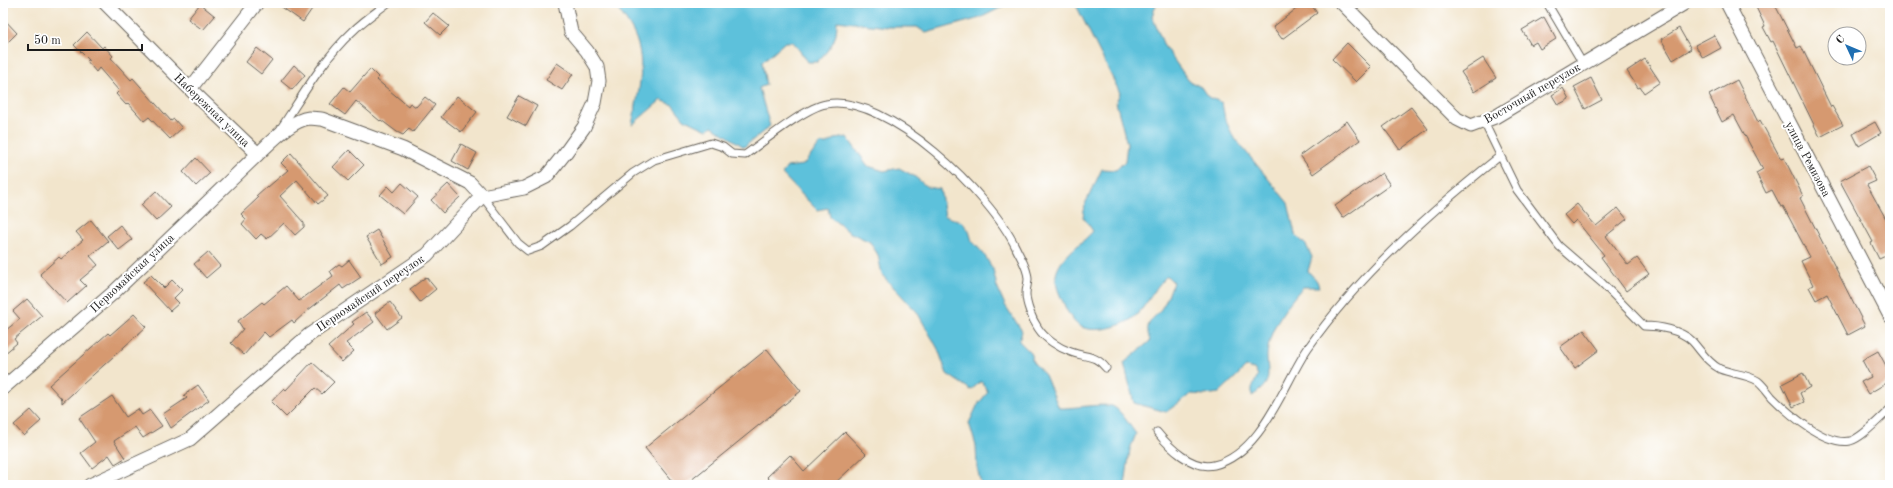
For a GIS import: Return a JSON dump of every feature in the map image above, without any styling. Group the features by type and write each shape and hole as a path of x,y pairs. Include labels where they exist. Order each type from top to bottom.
{"street":[{"name":"Набережная улица","path":"105,3 190,89 258,154 298,122 308,118 322,119 403,149 470,183 482,196"},
{"path":"190,89 256,3"},
{"path":"482,196 524,188 546,177 584,127 595,103 599,81 597,67 587,51 571,32 565,3"},
{"name":"Восточный переулок","path":"1342,3 1457,119 1471,126 1495,117 1685,3"},
{"name":"улица Ремизова","path":"1727,3 1890,316"},
{"name":"Первомайская улица","path":"3,388 113,293 258,154"},
{"name":"Первомайский переулок","path":"90,485 190,439 309,335 427,256 482,196"}],"lane":[{"path":"274,140 313,79 330,56 352,32 388,3"},
{"path":"1547,3 1583,64"},
{"path":"482,196 518,243 528,251 542,246 564,230 633,173 654,160 711,143 723,147 732,154 745,155 810,110 826,104 844,102 866,108 911,134 932,150 984,200 997,216 1012,239 1025,268 1028,278 1026,296 1038,328 1047,339 1072,352 1094,358 1100,361 1106,368"},
{"path":"1484,122 1517,190 1559,246 1602,283 1644,326 1654,326 1674,331 1691,340 1702,356 1720,369 1758,381 1773,398 1814,432 1834,440 1850,441 1861,435 1890,409"},
{"path":"1157,432 1179,456 1198,464 1213,466 1229,459 1244,448 1271,414 1308,349 1338,309 1410,234 1471,179 1500,156"}],"water":[{"path":"613,3 1010,3 980,18 926,33 917,27 888,27 837,21 836,34 832,44 817,62 808,62 793,42 785,42 762,62 766,85 759,88 770,126 744,147 712,126 707,130 684,119 673,105 661,100 632,125 639,88 641,64 640,52 631,28"},
{"path":"1075,3 1155,3 1156,5 1152,16 1164,46 1189,81 1201,87 1207,96 1222,103 1225,119 1233,136 1288,203 1295,234 1306,245 1312,257 1308,271 1317,281 1319,287 1303,287 1282,314 1272,333 1268,348 1268,375 1266,383 1252,396 1252,388 1258,375 1254,369 1246,367 1219,393 1205,395 1191,394 1166,412 1134,403 1124,363 1150,341 1148,329 1150,321 1160,311 1165,303 1173,282 1167,276 1136,316 1124,323 1104,329 1083,328 1078,325 1073,320 1064,305 1056,282 1058,269 1061,262 1093,231 1083,217 1085,204 1102,169 1116,170 1125,161 1127,144 1116,102 1120,93"},
{"path":"847,137 868,166 884,171 899,168 914,176 927,187 940,189 945,216 962,222 969,231 972,241 983,253 993,269 997,287 1005,305 1022,331 1019,341 1030,352 1033,362 1045,375 1059,408 1104,405 1114,407 1123,415 1136,434 1130,449 1125,485 981,485 977,467 976,446 969,423 978,404 988,392 981,381 971,390 947,374 938,349 917,312 882,275 878,255 870,242 849,232 830,217 828,208 817,210 782,174 787,167 803,165 820,144 827,144 835,139"}],"building":[{"path":"276,3 316,3 303,22"},
{"path":"1304,3 1310,3 1317,13 1282,39 1273,27"},
{"path":"1754,3 1774,3 1797,48 1801,46 1831,107 1832,106 1843,125 1820,137 1773,41 1771,42 1763,27 1765,26"},
{"path":"200,4 215,16 203,30 188,19"},
{"path":"433,13 449,26 440,35 425,22"},
{"path":"1544,17 1556,39 1540,49 1536,42 1531,45 1522,30"},
{"path":"3,18 17,33 3,47"},
{"path":"1679,28 1691,49 1673,60 1661,39"},
{"path":"87,32 102,48 104,46 113,56 111,58 131,80 133,78 171,121 174,119 182,128 170,139 149,117 144,121 128,103 126,105 116,94 119,91 99,68 96,72 87,61 89,60 74,45"},
{"path":"1714,35 1721,48 1703,58 1695,45"},
{"path":"1347,43 1371,67 1356,82 1332,59"},
{"path":"257,48 272,60 261,74 246,62"},
{"path":"1483,58 1496,78 1474,92 1461,72"},
{"path":"1645,59 1660,82 1644,93 1640,87 1638,88 1627,71"},
{"path":"557,63 573,74 562,90 546,80"},
{"path":"294,65 305,75 292,90 281,81"},
{"path":"370,69 379,78 377,80 408,106 410,103 416,107 425,97 435,105 413,132 409,129 403,135 397,132 381,120 380,121 356,101 345,115 330,104 344,87 350,92"},
{"path":"1591,78 1602,100 1585,109 1574,87"},
{"path":"1737,80 1758,122 1760,120 1781,159 1784,158 1803,196 1800,198 1865,326 1848,335 1827,294 1816,300 1809,287 1813,285 1801,261 1810,257 1783,206 1781,207 1772,190 1766,193 1756,173 1763,169 1734,115 1722,122 1709,95"},
{"path":"1563,88 1569,99 1558,105 1552,95"},
{"path":"457,96 477,112 461,132 441,117"},
{"path":"519,96 537,106 526,126 507,116"},
{"path":"1411,107 1428,129 1400,150 1383,127"},
{"path":"1347,121 1360,140 1313,174 1300,155"},
{"path":"1875,122 1881,133 1859,146 1853,134"},
{"path":"461,144 477,153 468,170 452,161"},
{"path":"349,150 364,165 348,181 333,167"},
{"path":"291,153 328,196 318,204 297,180 280,196 304,223 304,227 295,235 284,223 267,239 261,234 256,239 242,224 246,219 241,214 258,198 256,196 288,170 281,163"},
{"path":"196,158 210,173 196,186 183,172"},
{"path":"1868,166 1876,181 1867,185 1890,226 1890,254 1879,259 1871,243 1873,242 1840,181"},
{"path":"1382,173 1390,185 1343,218 1335,206"},
{"path":"402,183 418,197 403,214 380,195 388,186 394,192"},
{"path":"448,184 460,197 443,213 431,200"},
{"path":"156,191 171,207 156,221 141,205"},
{"path":"1577,204 1596,226 1618,208 1627,219 1606,236 1628,265 1637,258 1649,274 1626,291 1601,257 1604,255 1576,220 1572,224 1564,215"},
{"path":"91,220 108,241 90,256 98,265 80,280 86,286 67,303 40,274 59,257 61,259 83,240 76,232"},
{"path":"120,225 132,240 119,250 107,236"},
{"path":"377,230 393,257 382,264 366,237"},
{"path":"208,252 220,266 206,278 194,264"},
{"path":"349,260 361,277 343,289 340,285 294,323 292,320 269,337 264,332 244,355 231,343 243,329 238,321 262,302 264,304 286,286 299,301 333,276 330,271 339,264 342,266"},
{"path":"151,275 164,288 172,280 182,290 174,298 179,303 170,311 143,282"},
{"path":"426,277 436,289 420,302 410,289"},
{"path":"27,299 42,316 14,339 17,343 3,355 3,326 6,330 20,319 13,311"},
{"path":"390,302 402,318 387,329 375,313"},
{"path":"366,312 374,322 346,343 354,351 342,362 328,347 354,324 352,322"},
{"path":"134,314 146,327 62,403 62,399 49,385 108,333 110,335"},
{"path":"1584,330 1599,350 1575,368 1560,347"},
{"path":"767,349 801,391 685,485 675,485 645,448"},
{"path":"1878,351 1890,373 1890,381 1868,394 1861,382 1871,377 1862,360"},
{"path":"312,362 334,382 322,394 315,388 286,417 271,402 284,388 286,390"},
{"path":"1803,373 1810,387 1800,393 1804,402 1793,407 1782,384"},
{"path":"198,385 209,400 171,428 163,414 187,398 184,395"},
{"path":"112,396 126,417 138,409 142,415 150,410 162,426 143,438 135,427 114,441 125,458 115,464 109,455 92,468 81,453 95,442 79,418"},
{"path":"31,410 41,421 24,436 14,425"},
{"path":"845,432 866,454 833,485 775,485 767,477 790,455 804,471"}]}
